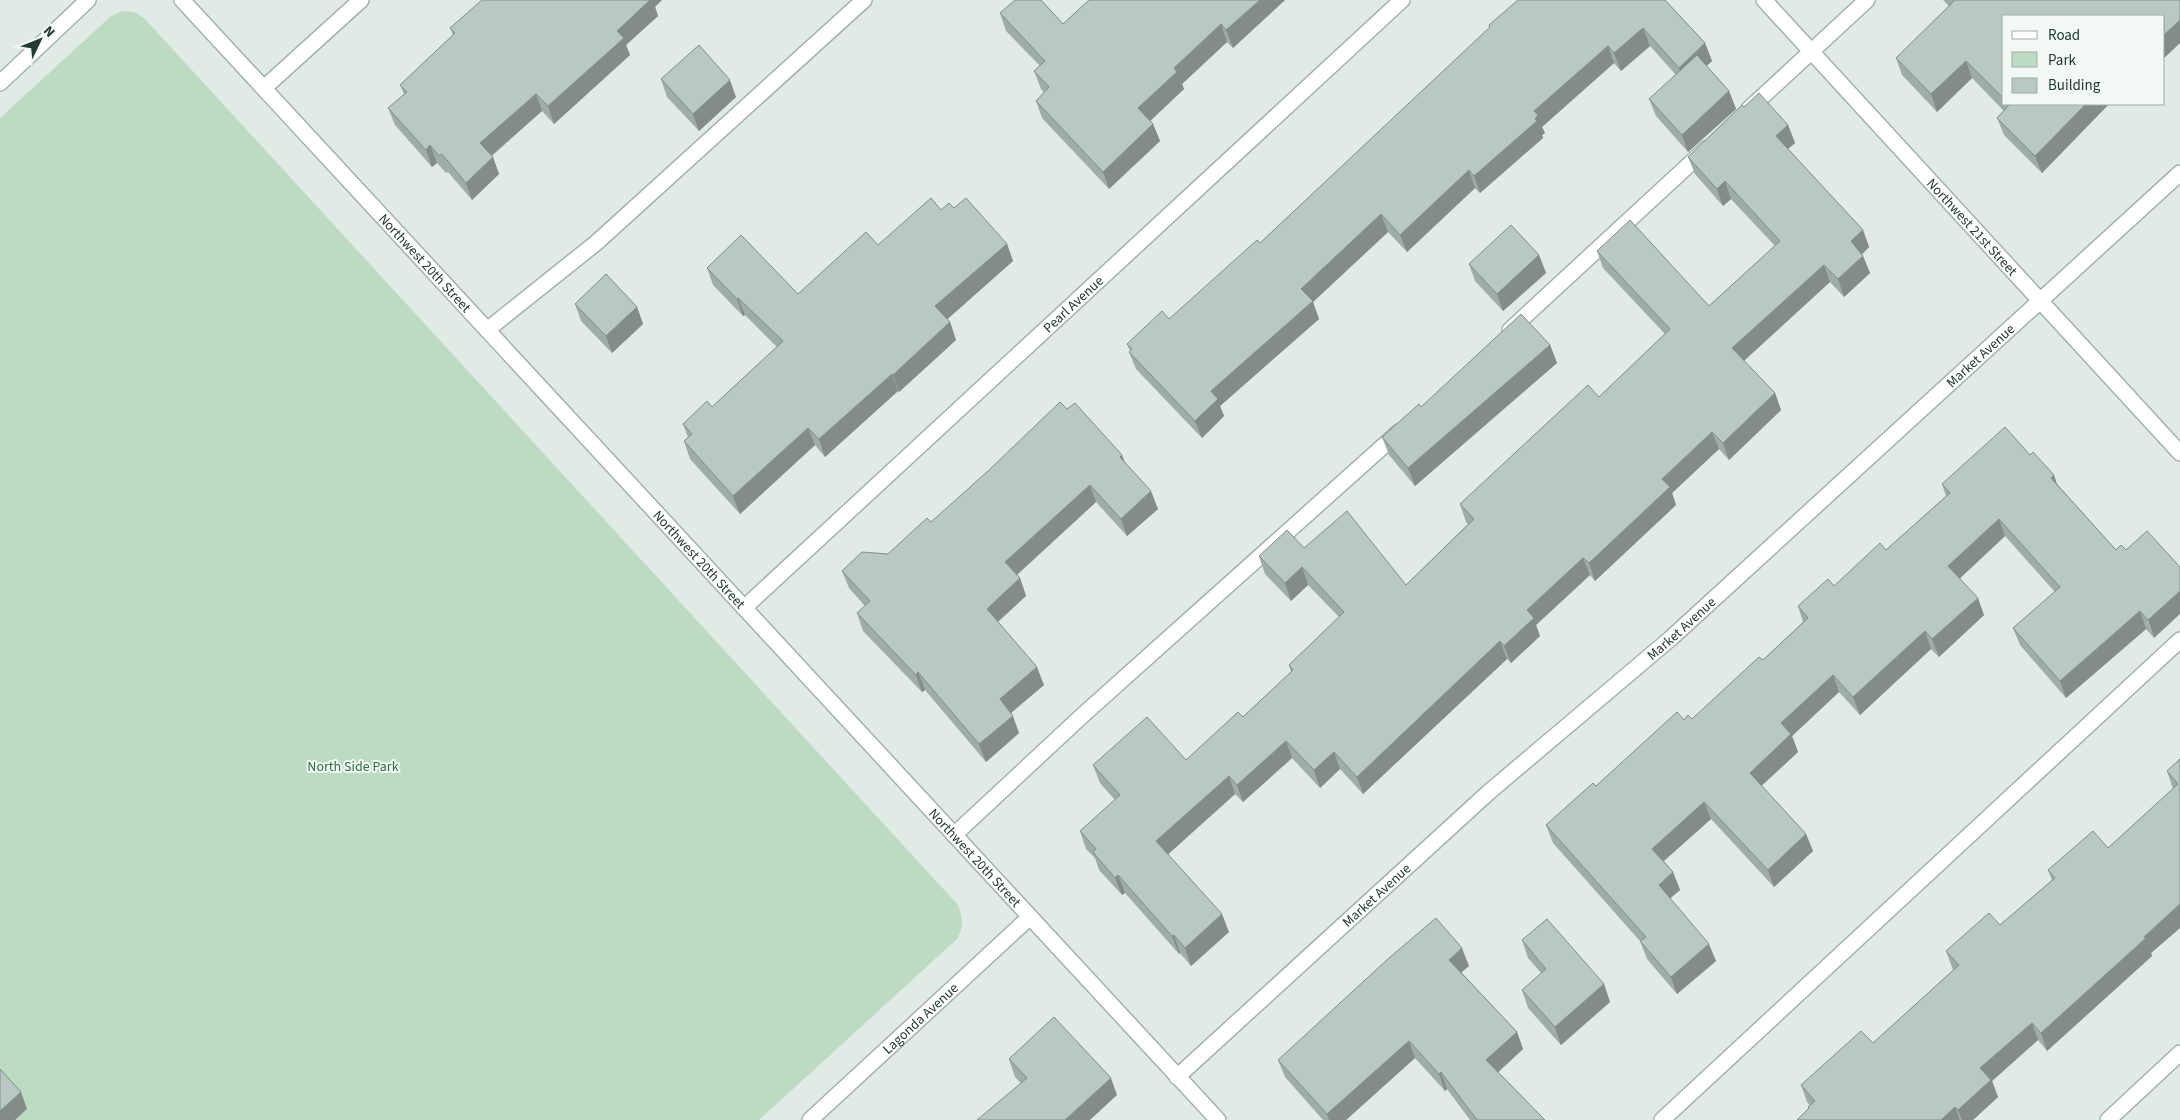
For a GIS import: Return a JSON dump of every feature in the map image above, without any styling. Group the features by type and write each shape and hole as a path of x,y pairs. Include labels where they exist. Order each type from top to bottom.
{"street":[{"path":"0,83 88,0"},
{"name":"Northwest 20th Street","path":"182,0 1218,1120"},
{"path":"264,88 361,0"},
{"path":"487,330 596,243 864,0"},
{"name":"Pearl Avenue","path":"744,608 1402,0"},
{"name":"Northwest 21st Street","path":"1764,0 2180,453"},
{"path":"1738,119 1867,0"},
{"path":"1498,341 1716,139"},
{"name":"Market Avenue","path":"1177,1077 1490,792 1670,639 2180,172"},
{"path":"954,835 1084,714 1410,422"},
{"path":"1662,1120 2180,640"},
{"name":"Lagonda Avenue","path":"810,1120 1030,917"},
{"path":"2108,1120 2180,1053"}],"green space":[{"name":"North Side Park","path":"122,11 134,12 144,18 958,905 962,922 957,939 759,1120 0,1120 0,118 110,17"}],"building":[{"path":"482,0 650,0 617,31 624,38 548,106 536,94 480,143 493,157 466,183 442,154 439,156 430,145 426,150 388,108 407,92 400,85 455,33 450,28"},
{"path":"1015,0 1041,0 1063,24 1089,0 1260,0 1226,30 1221,24 1174,68 1177,72 1138,108 1153,124 1103,172 1036,101 1049,87 1034,71 1045,61 1000,13"},
{"path":"1518,0 1665,0 1705,43 1679,68 1643,28 1614,53 1608,46 1534,111 1538,115 1535,119 1537,121 1474,176 1469,170 1400,235 1381,214 1301,289 1313,301 1211,391 1218,399 1195,421 1129,352 1132,349 1127,344 1162,311 1169,319 1257,240 1260,243 1490,27 1489,25"},
{"path":"2180,0 2180,20 2165,34 2165,15 2002,15 2002,97 1966,61 1931,94 1896,58 1954,1"},
{"path":"699,45 730,80 693,114 661,79"},
{"path":"1697,55 1729,91 1682,135 1649,99"},
{"path":"1759,93 1788,125 1776,136 1863,230 1851,241 1863,256 1838,279 1824,265 1732,348 1775,393 1723,443 1712,432 1662,479 1670,487 1589,563 1583,558 1527,610 1534,618 1504,646 1500,641 1357,777 1334,752 1314,770 1286,741 1237,785 1229,776 1156,841 1222,914 1185,948 1118,875 1115,878 1093,852 1096,849 1080,831 1120,795 1093,765 1147,717 1186,760 1238,712 1243,717 1293,670 1289,665 1344,612 1302,567 1285,583 1259,556 1287,530 1304,548 1347,511 1406,585 1474,519 1460,504 1588,385 1599,397 1670,329 1597,251 1630,220 1709,306 1780,241 1725,181 1717,189 1688,157 1742,105 1744,107"},
{"path":"2009,105 2085,105 2035,156 1997,118"},
{"path":"931,198 941,210 949,203 954,208 966,198 1007,244 935,306 950,322 893,375 819,439 808,428 733,496 684,441 692,434 683,424 707,401 712,407 783,341 737,299 707,268 741,235 798,294 866,232 878,245"},
{"path":"1511,225 1539,255 1497,294 1469,264"},
{"path":"606,274 637,307 606,336 575,304"},
{"path":"1521,314 1550,345 1408,468 1382,437 1419,404 1421,407"},
{"path":"1060,402 1067,409 1075,403 1122,455 1120,457 1151,491 1121,519 1090,485 1005,562 1020,578 987,609 1037,667 1000,699 1013,716 979,744 918,672 916,675 857,613 870,601 842,571 862,552 888,554 927,518 931,522"},
{"path":"2005,427 2030,455 2033,452 2054,475 2051,478 2116,550 2121,545 2126,550 2147,531 2180,567 2180,591 2148,620 2140,611 2060,681 2013,628 2060,587 1999,519 1948,566 1978,598 1932,639 1925,631 1853,697 1833,675 1781,723 1791,734 1750,773 1806,834 1768,870 1704,802 1652,849 1673,872 1659,885 1709,944 1671,977 1640,941 1646,937 1546,825 1593,783 1596,786 1677,712 1684,720 1688,715 1692,719 1759,657 1763,660 1808,618 1798,606 1828,579 1834,586 1880,543 1886,550 1950,493 1942,484"},
{"path":"2180,759 2180,904 2144,937 2146,938 2041,1033 2032,1023 1980,1068 1991,1080 1958,1110 1955,1107 1941,1120 1797,1120 1815,1101 1801,1085 1861,1031 1873,1043 1959,965 1946,951 1989,913 2000,925 2055,878 2048,870 2093,831 2108,848 2178,784 2167,771"},
{"path":"1436,918 1462,948 1449,960 1517,1032 1486,1060 1545,1120 1477,1120 1441,1072 1439,1074 1409,1041 1327,1114 1278,1060 1389,958"},
{"path":"1547,919 1604,984 1555,1027 1522,990 1546,969 1522,940"},
{"path":"1054,1017 1111,1078 1065,1120 977,1120 1027,1078 1009,1059"},
{"path":"0,1069 21,1092 0,1111"}]}
